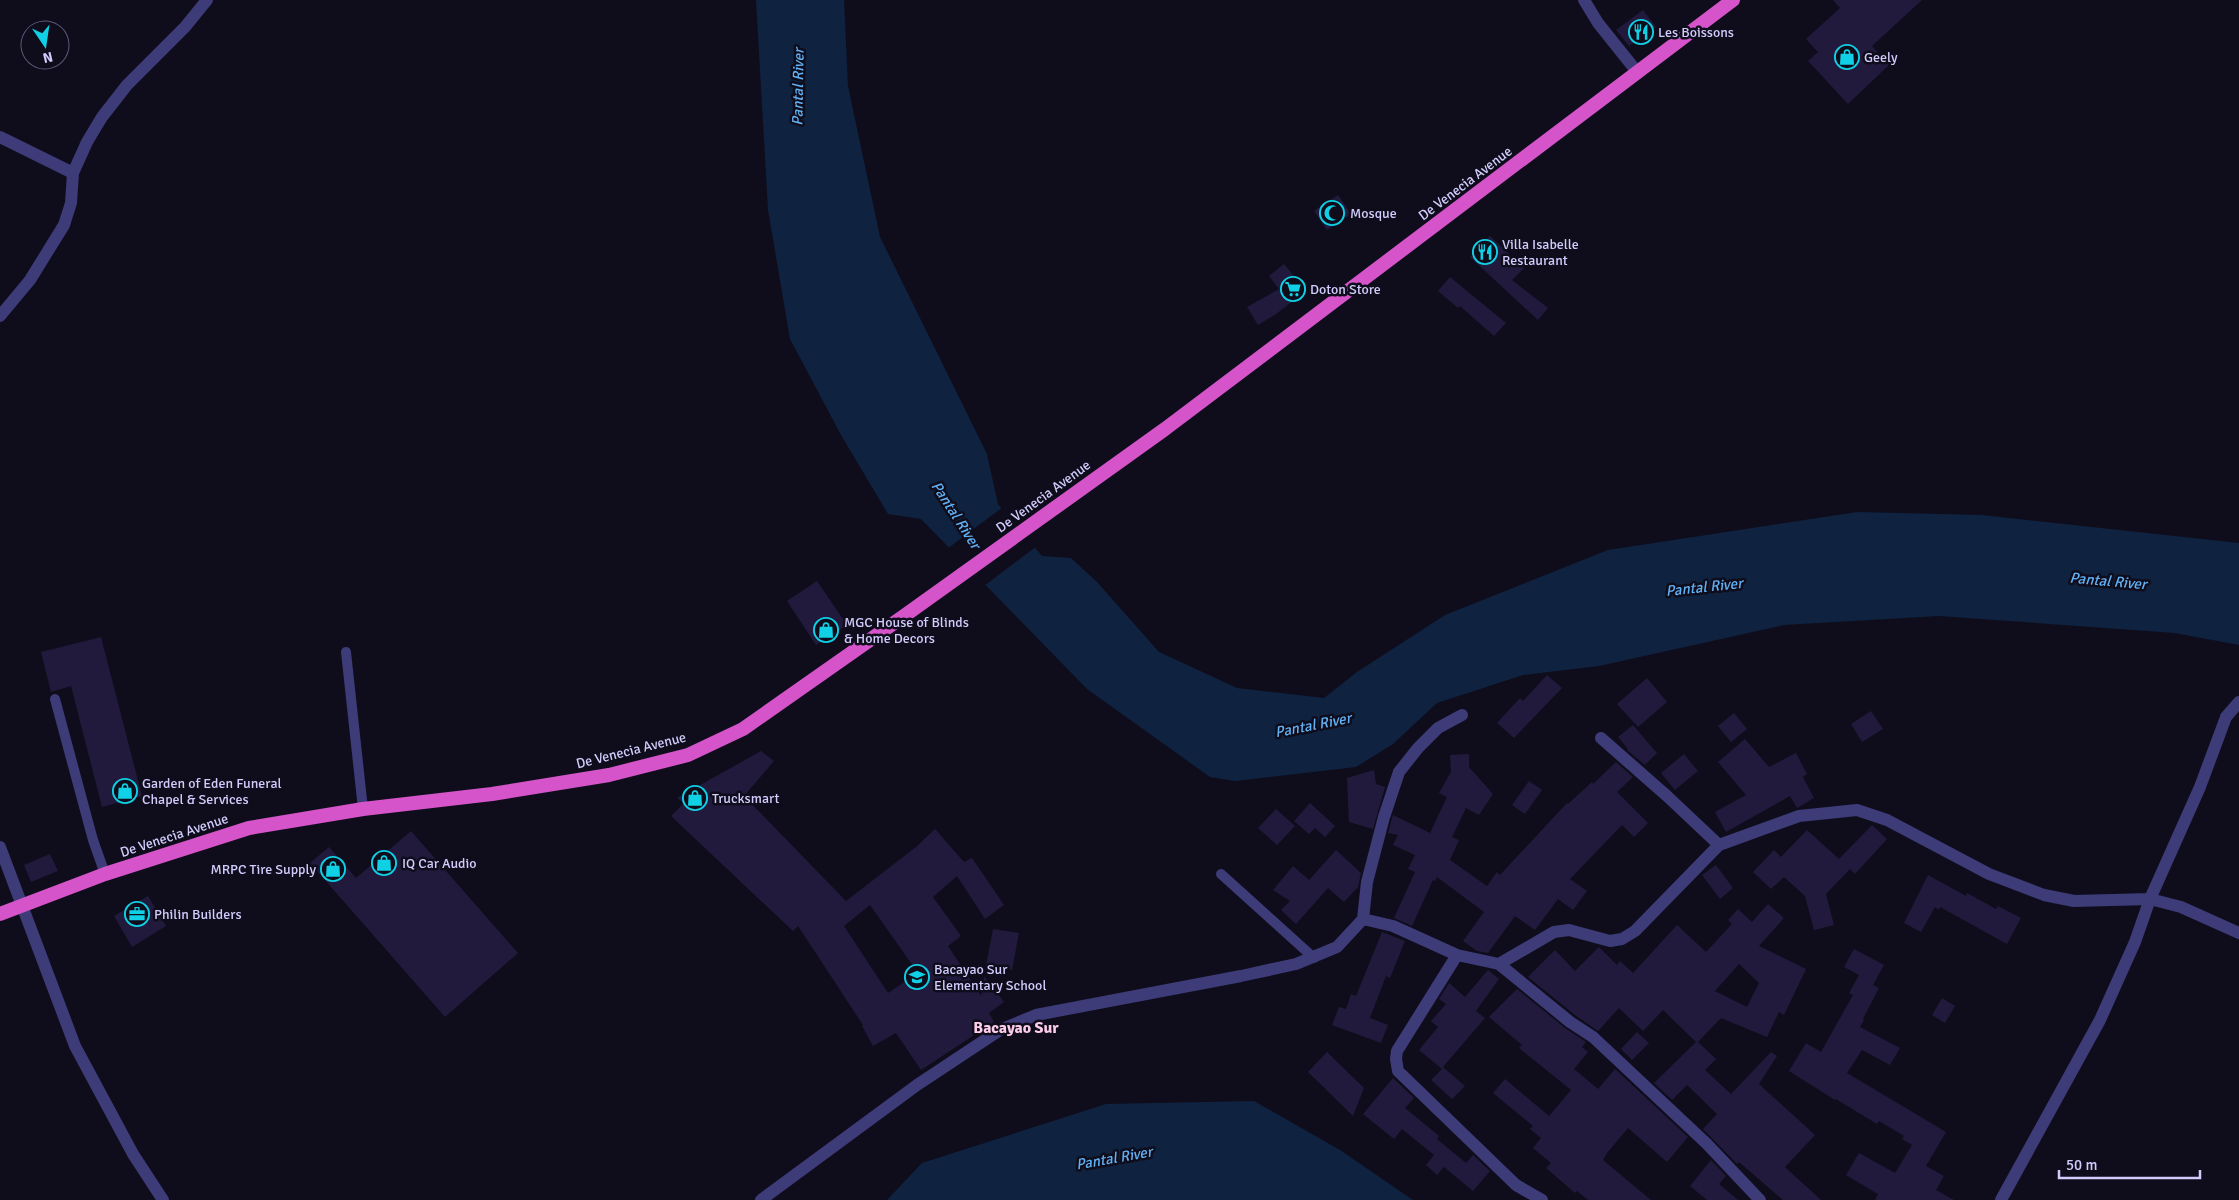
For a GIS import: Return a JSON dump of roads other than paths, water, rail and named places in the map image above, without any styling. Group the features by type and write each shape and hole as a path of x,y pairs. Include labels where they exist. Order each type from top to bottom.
{"highway":[{"name":"De Venecia Avenue","path":"0,914 105,874 249,828 363,809 492,794 609,775 688,755 743,729 1165,429 1733,0"}],"street":[{"path":"0,316 30,280 64,225 71,204 73,173 87,142 102,117 127,85 185,27 207,0"},
{"path":"1584,0 1598,23 1638,73"},
{"path":"0,137 73,173"},
{"path":"2001,1200 2100,1020 2135,942 2150,899 2200,787 2226,717 2239,702"},
{"path":"761,1200 917,1085 1000,1030 1036,1015 1241,976 1314,958 1337,947 1362,919 1367,882 1384,817 1399,772 1418,748 1438,728 1462,715"},
{"path":"1601,738 1668,796 1719,845"},
{"path":"1499,964 1554,932 1569,930 1610,941 1622,939 1635,931 1719,845 1799,816 1857,810 1887,820 1989,874 2044,895 2074,901 2150,899 2181,907 2239,933"},
{"path":"0,847 75,1046 133,1154 163,1200"},
{"path":"1362,919 1394,926 1456,955 1499,964 1570,1022 1593,1037 1707,1144 1760,1200"},
{"path":"1456,955 1397,1050 1398,1071 1516,1185 1542,1200"}],"lane":[{"path":"346,652 363,809"},
{"path":"55,699 93,840 105,874"},
{"path":"1220,874 1314,958"}],"water":[{"name":"Pantal River","path":"756,0 844,0 848,86 880,237 987,454 998,504 1042,556 1071,558 1097,582 1159,652 1237,688 1324,698 1357,672 1445,615 1608,550 1857,512 1982,515 2239,543 2239,645 2175,633 1939,616 1784,625 1599,666 1523,675 1437,703 1393,744 1356,767 1235,781 1210,777 1087,689 921,519 888,514 841,435 790,339 768,210"},
{"name":"Pantal River","path":"1254,1101 1340,1150 1413,1200 887,1200 922,1163 1106,1104"}],"place":[{"name":"Les Boissons","path":"1641,32"},
{"name":"Geely","path":"1847,57"},
{"name":"Mosque","path":"1332,213"},
{"name":"Villa Isabelle Restaurant","path":"1485,252"},
{"name":"Doton Store","path":"1293,289"},
{"name":"MGC House of Blinds & Home Decors","path":"826,630"},
{"name":"Garden of Eden Funeral Chapel & Services","path":"125,791"},
{"name":"Trucksmart","path":"695,798"},
{"name":"IQ Car Audio","path":"384,863"},
{"name":"MRPC Tire Supply","path":"333,869"},
{"name":"Philin Builders","path":"137,914"},
{"name":"Bacayao Sur Elementary School","path":"917,977"}],"district":[{"name":"Bacayao Sur","path":"1016,1027"}]}
